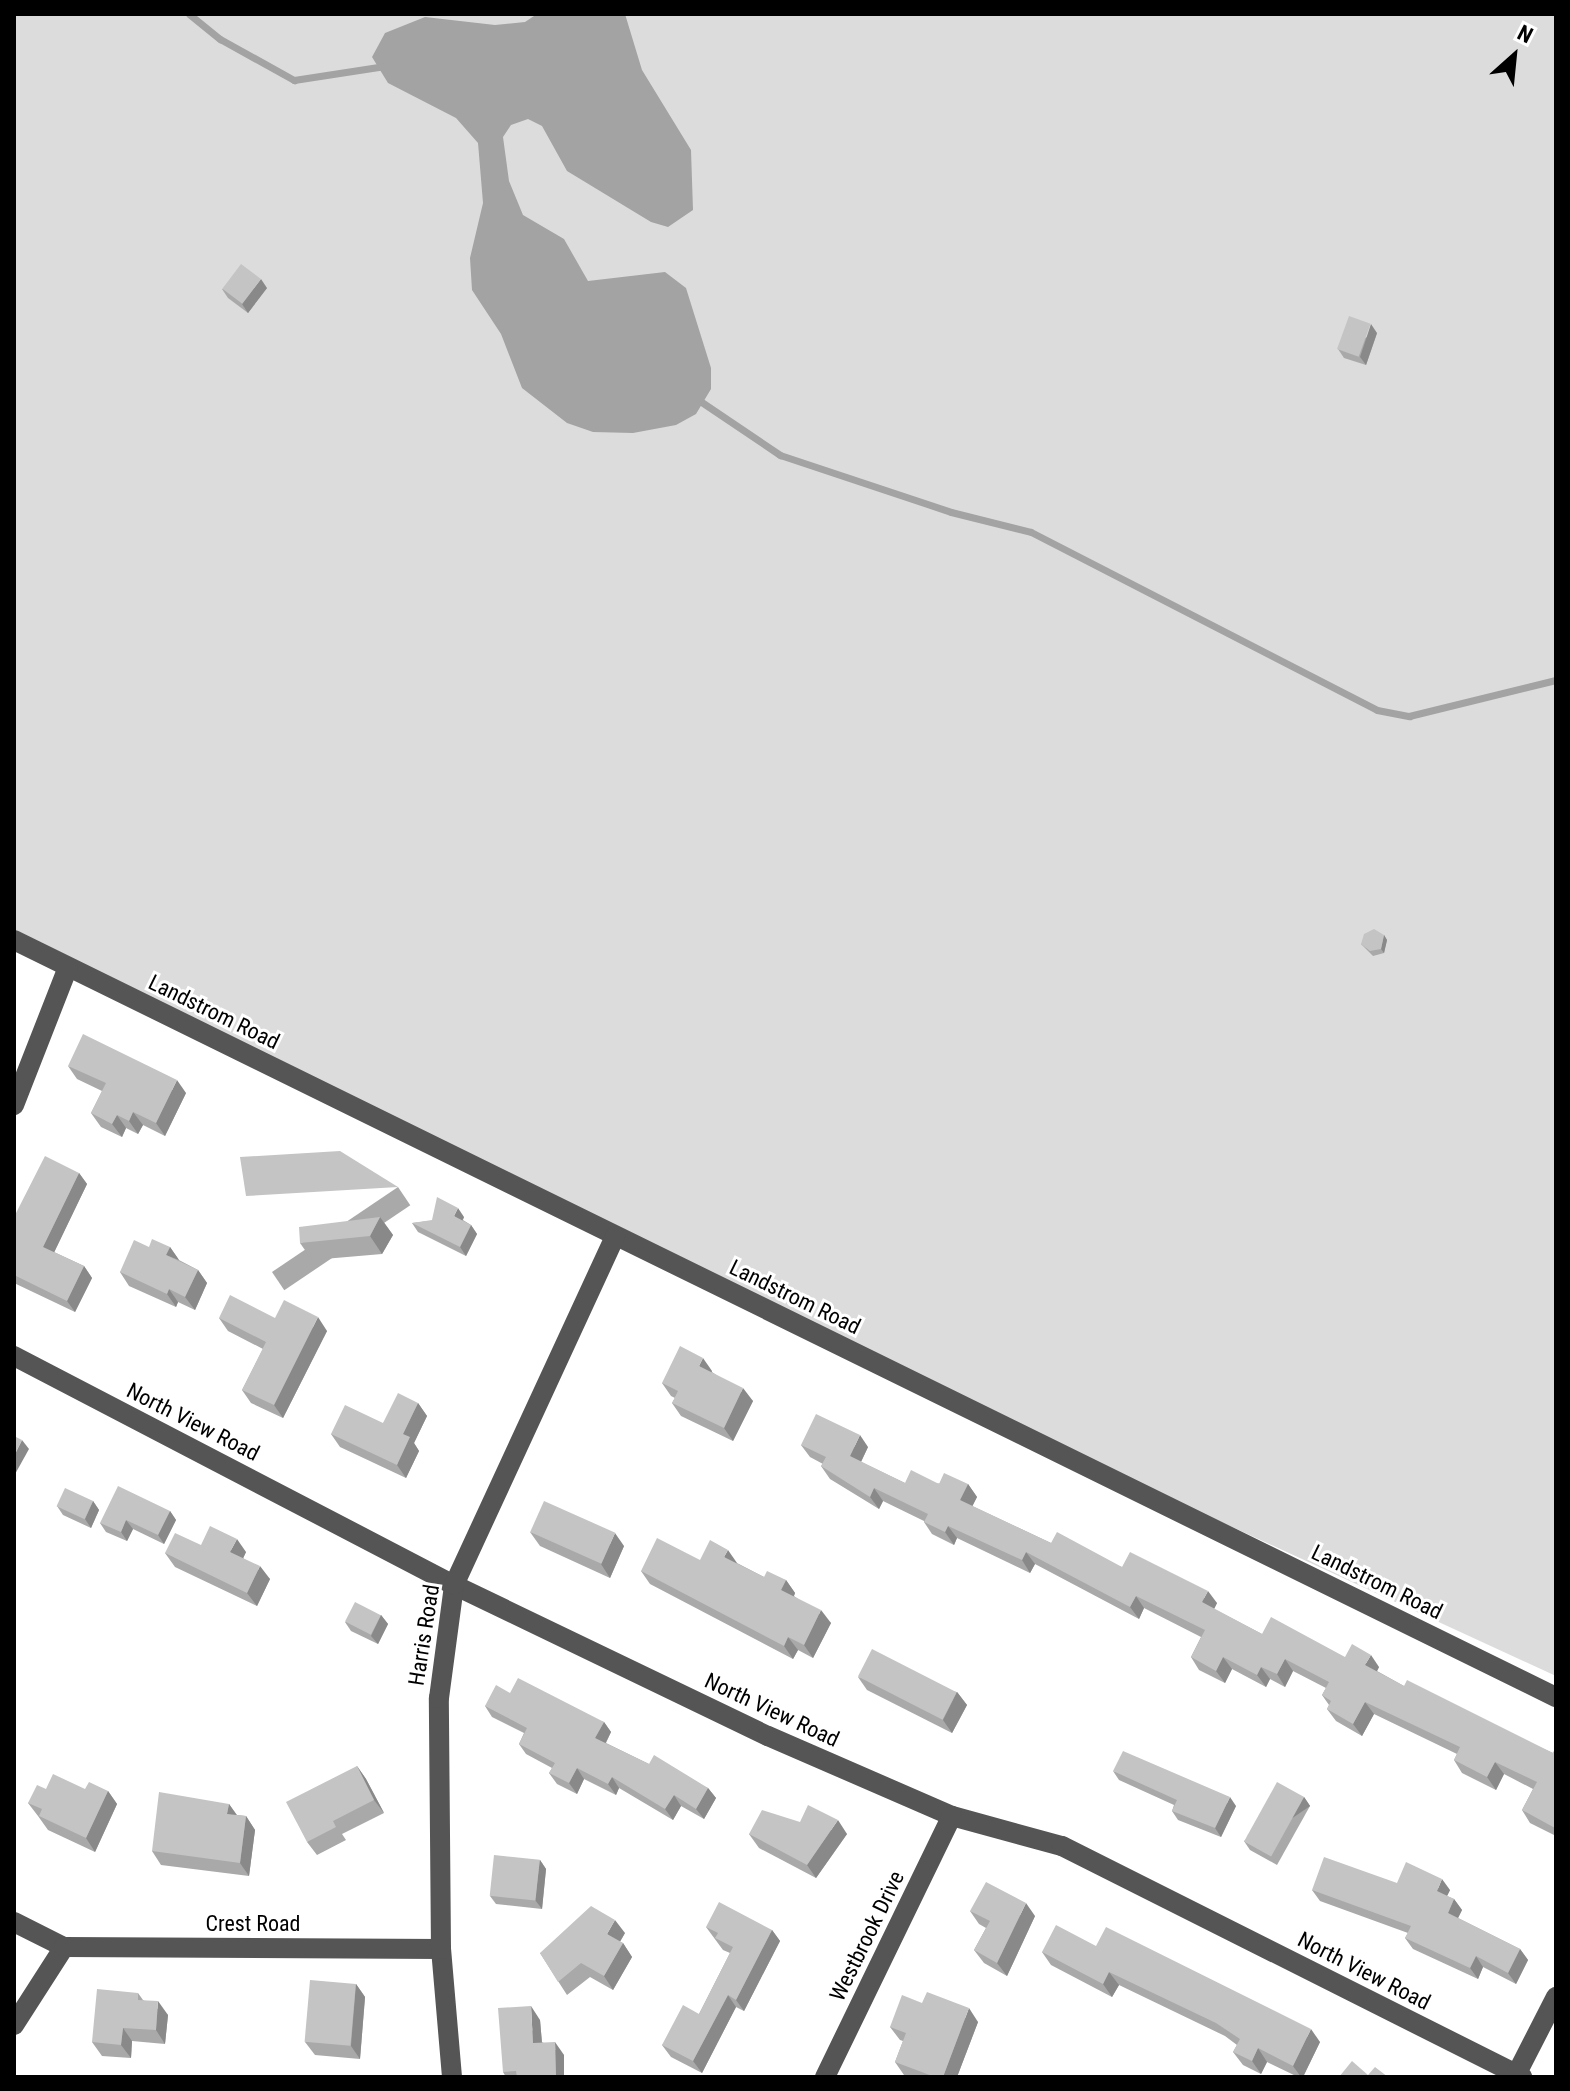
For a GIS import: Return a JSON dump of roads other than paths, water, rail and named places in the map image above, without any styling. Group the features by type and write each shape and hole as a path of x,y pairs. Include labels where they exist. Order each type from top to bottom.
{"street":[{"name":"Landstrom Road","path":"14,940 1556,1697"},
{"path":"14,1105 68,967"},
{"name":"Harris Road","path":"452,2077 441,1949 439,1698 454,1585 615,1236"},
{"name":"North View Road","path":"14,1356 454,1585 768,1736 952,1816 1062,1846 1518,2076"},
{"name":"Westbrook Drive","path":"825,2077 952,1816"},
{"name":"Crest Road","path":"14,1922 64,1947 441,1949"},
{"path":"14,2025 64,1947"},
{"path":"1518,2076 1556,1997"}],"waterway":[{"path":"189,14 220,39 294,80 385,66"},
{"path":"700,401 780,455 951,512 1031,532 1377,710 1409,716 1556,680"}]}
